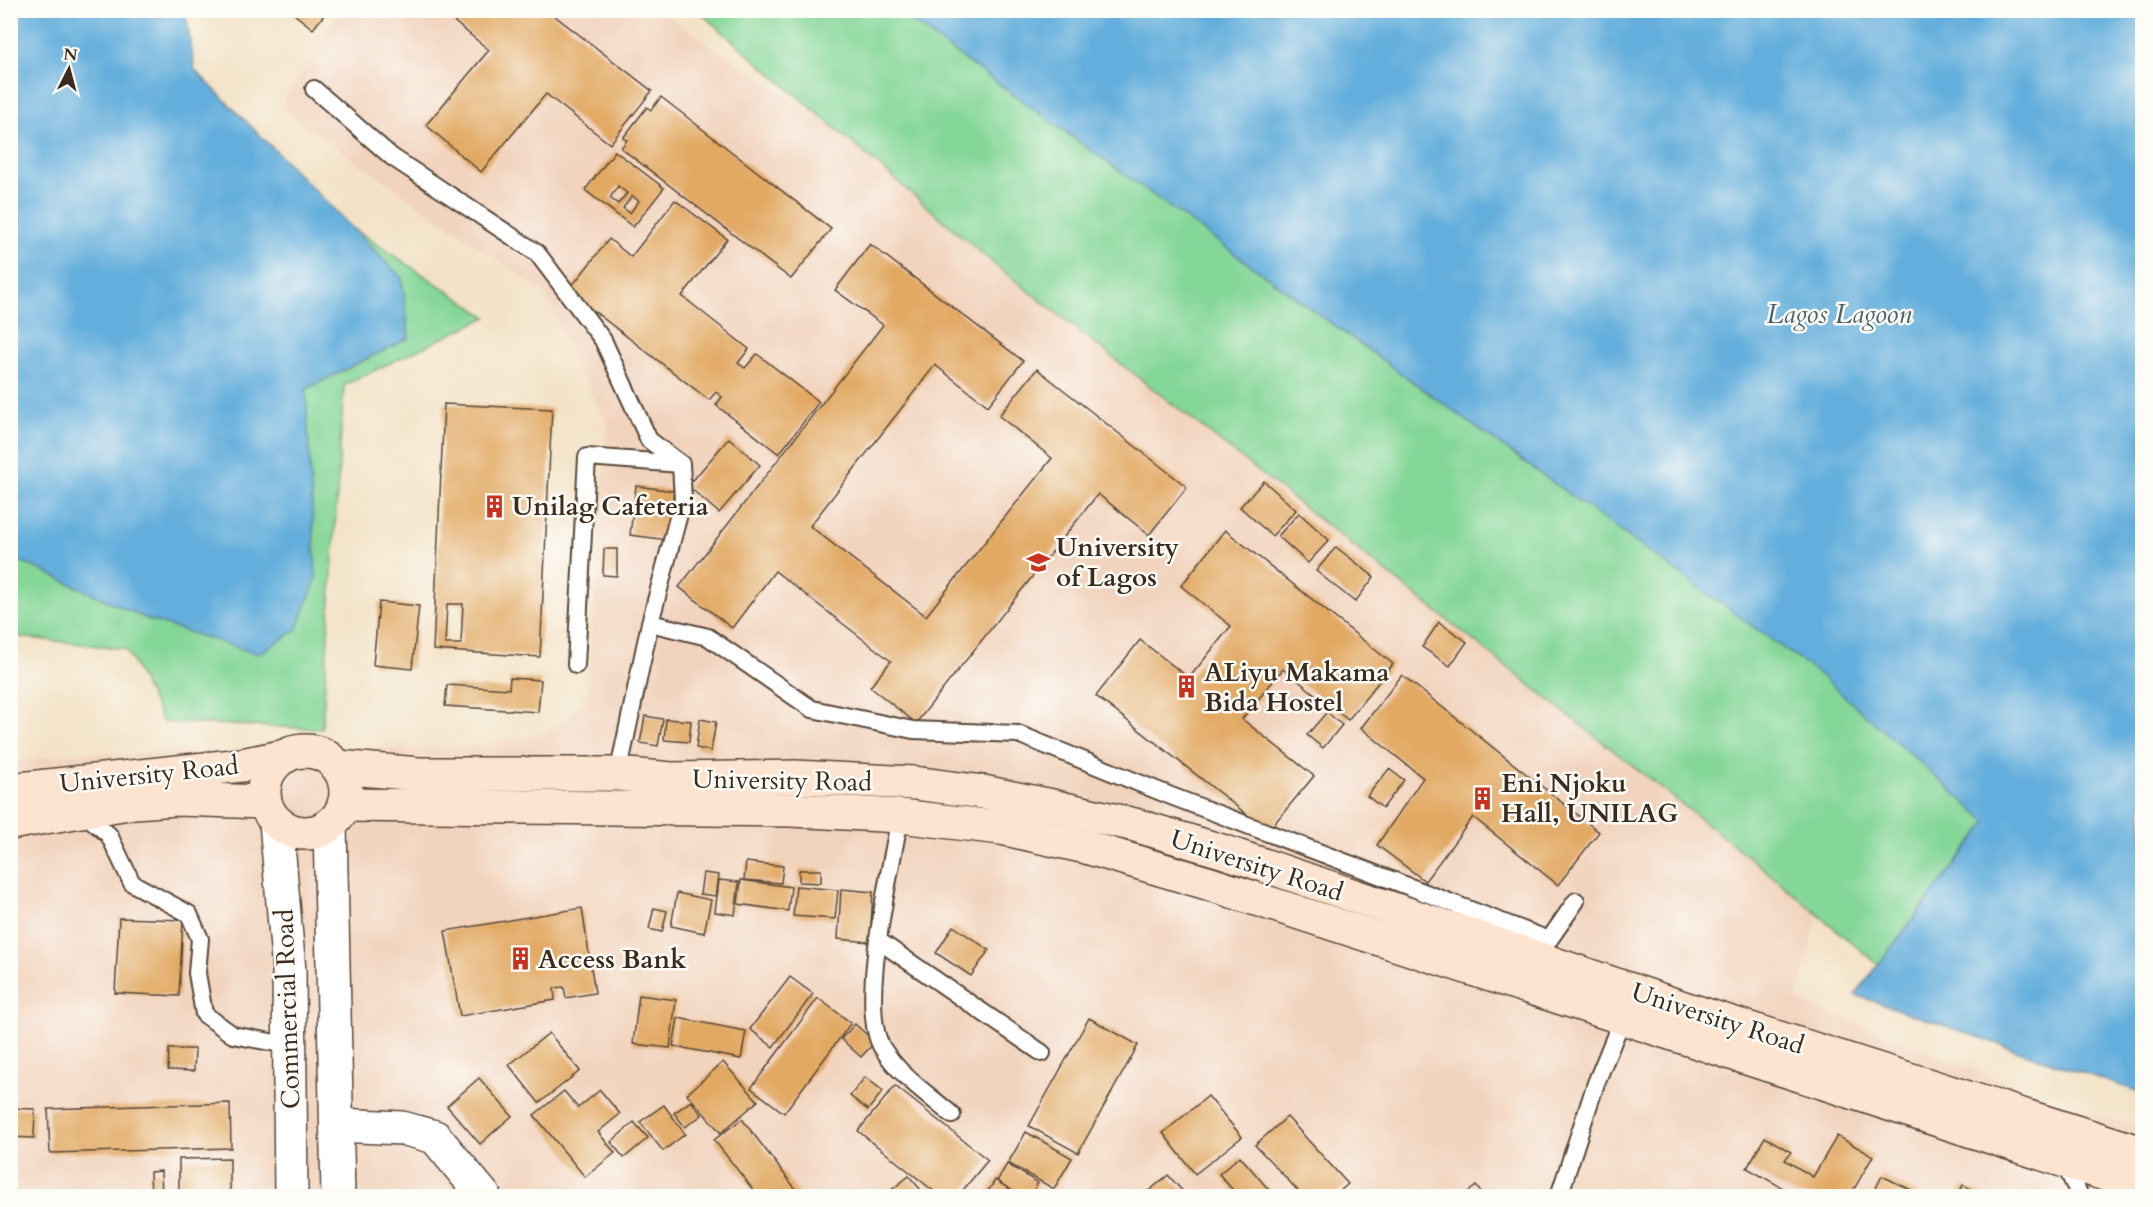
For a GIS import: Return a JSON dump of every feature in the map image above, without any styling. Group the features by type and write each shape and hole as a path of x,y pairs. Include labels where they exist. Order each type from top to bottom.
{"main road":[{"path":"300,752 314,753 327,758 338,767 346,792 337,815 318,831 303,833 289,830 271,812 267,775 286,756 300,752"},
{"name":"University Road","path":"10,789 242,765 286,756"},
{"name":"University Road","path":"338,767 419,774 618,774 671,779 795,777 914,783 983,792 1135,825 1225,852 1684,1008 2142,1153"},
{"name":"University Road","path":"10,823 80,810 177,799 271,812"},
{"name":"University Road","path":"337,815 791,810 900,816 1001,828 1086,847 1207,883 2142,1186"}],"street":[{"name":"Commercial Road","path":"271,812 289,971 292,1046 291,1197"},
{"name":"Commercial Road","path":"337,815 338,1197"},
{"path":"337,1125 402,1128 435,1137 484,1197"}],"lane":[{"path":"314,89 392,156 537,253 603,340 649,440 681,464 683,499 650,623 618,774"},
{"path":"576,665 587,457 681,464"},
{"path":"650,623 708,637 812,709 913,730 1018,734 1171,796 1549,940 1576,901"},
{"path":"80,810 109,835 132,883 189,914 200,939 197,973 204,1014 233,1035 292,1046"},
{"path":"900,816 871,1003 874,1026 882,1048 900,1070 952,1115"},
{"path":"879,941 1042,1053"},
{"path":"1558,1197 1596,1083 1623,1017"},
{"path":"2063,1161 2080,1197"}],"shaded area":[{"name":"University of Lagos","path":"340,11 660,11 1748,744 1835,851 1796,999 2054,1101 2142,1128 2142,1196 11,1196 10,763 71,754 472,747 549,732 587,700 607,423 576,366 546,294 280,108"}],"green space":[{"path":"11,11 108,66 487,317 344,385 322,729 163,722 126,649 11,636"},
{"name":"Lagos Lagoon","path":"698,11 2142,11 2142,1038 1917,997 1759,865 993,263"}],"water":[{"path":"11,10 185,11 195,70 402,278 409,338 306,389 316,580 297,630 258,654 147,619 23,562 11,561"},
{"name":"Lagos Lagoon","path":"897,11 2142,11 2142,1093 1855,995 1987,822 1819,674"}],"building":[{"path":"289,10 328,10 313,29"},
{"path":"440,10 547,10 652,91 610,144 546,94 481,172 426,125 489,50"},
{"path":"661,97 831,229 791,279 621,148 627,140 623,138 647,107 651,110"},
{"path":"615,151 664,188 633,227 585,190","holes":["618,186 627,193 618,204 610,198","632,196 639,201 630,213 623,208"]},
{"path":"675,200 727,239 682,296 749,349 738,363 745,368 757,354 819,402 779,454 716,405 722,397 716,392 709,400 568,291 609,239 631,257"},
{"path":"870,244 1023,361 988,406 935,365 810,526 926,616 1052,458 999,416 1037,369 1187,487 1149,535 1098,494 916,723 870,687 891,661 775,571 732,628 679,587 883,325 835,290"},
{"name":"Unilag Cafeteria","path":"444,404 552,409 540,657 433,650","holes":["447,604 463,604 461,644 445,644"]},
{"path":"729,438 760,465 719,513 688,486"},
{"path":"1264,481 1296,510 1272,536 1240,507"},
{"path":"636,486 674,491 668,540 630,535"},
{"path":"1299,513 1329,540 1308,563 1278,536"},
{"name":"ALiyu Makama Bida Hostel","path":"1225,530 1393,664 1348,720 1283,669 1242,719 1314,776 1268,831 1096,696 1140,640 1189,678 1231,626 1181,586"},
{"path":"1336,547 1374,577 1355,602 1316,571"},
{"path":"604,549 617,549 617,576 603,575"},
{"path":"379,602 419,606 412,669 373,665"},
{"path":"1439,622 1467,642 1450,666 1422,647"},
{"name":"Eni Njoku Hall, UNILAG","path":"1402,675 1599,832 1558,885 1473,817 1425,881 1377,845 1423,778 1361,728"},
{"path":"510,678 541,680 538,712 445,706 447,685 509,689"},
{"path":"1327,712 1342,725 1323,748 1307,735"},
{"path":"645,716 663,719 658,746 640,743"},
{"path":"666,719 691,721 689,742 664,740"},
{"path":"700,719 716,722 711,751 696,748"},
{"path":"1389,769 1404,780 1383,808 1367,796"},
{"path":"746,862 783,866 781,883 744,880"},
{"path":"799,870 821,870 821,883 799,882"},
{"path":"703,873 719,875 716,896 700,894"},
{"path":"719,880 739,882 735,915 715,912"},
{"path":"741,880 791,887 788,911 738,904"},
{"path":"796,886 838,890 835,919 793,916"},
{"path":"841,889 873,892 870,942 838,939"},
{"path":"677,893 711,900 704,933 671,926"},
{"name":"Access Bank","path":"582,908 595,993 566,998 564,987 554,988 555,1000 460,1016 445,931"},
{"path":"654,908 667,911 662,932 649,929"},
{"path":"119,918 183,920 179,996 115,993"},
{"path":"953,926 989,950 971,976 936,953"},
{"path":"790,977 813,994 773,1047 750,1029"},
{"path":"639,995 676,1000 670,1048 633,1044"},
{"path":"818,998 851,1023 784,1113 751,1088"},
{"path":"678,1018 746,1031 741,1059 673,1046"},
{"path":"1089,1018 1138,1045 1078,1153 1029,1126"},
{"path":"855,1024 875,1042 861,1057 841,1039"},
{"path":"549,1033 580,1071 539,1103 509,1065"},
{"path":"169,1049 195,1049 194,1071 168,1070"},
{"path":"723,1062 758,1101 721,1133 687,1094"},
{"path":"865,1077 883,1091 868,1110 850,1096"},
{"path":"479,1078 512,1116 480,1144 447,1106"},
{"path":"895,1086 988,1160 958,1196 940,1196 858,1131"},
{"path":"600,1090 620,1114 598,1132 615,1153 585,1177 534,1115 564,1091 578,1108"},
{"path":"1208,1096 1242,1137 1195,1174 1163,1133"},
{"path":"691,1101 702,1115 685,1127 674,1113"},
{"path":"230,1103 231,1148 50,1153 48,1109"},
{"path":"664,1105 685,1134 663,1151 640,1122"},
{"path":"10,1108 35,1109 34,1138 10,1137"},
{"path":"1287,1117 1348,1184 1334,1196 1303,1196 1255,1145"},
{"path":"742,1119 801,1196 758,1196 714,1140"},
{"path":"634,1122 648,1138 624,1158 611,1142"},
{"path":"1026,1132 1072,1158 1054,1189 1008,1163"},
{"path":"1837,1136 1873,1156 1850,1196 1797,1196 1747,1168 1765,1137 1791,1152 1785,1160 1813,1177"},
{"path":"1240,1156 1274,1196 1238,1196 1219,1174"},
{"path":"230,1158 230,1196 179,1196 179,1159"},
{"path":"1007,1164 1038,1183 1030,1196 985,1196 995,1180 1016,1193 997,1181"},
{"path":"161,1171 162,1196 151,1196 150,1172"},
{"path":"1168,1175 1187,1196 1143,1196"},
{"path":"909,1176 926,1196 884,1196"},
{"path":"1882,1176 1924,1196 1872,1196"},
{"path":"1963,1185 1986,1196 1957,1196"},
{"path":"1476,1186 1484,1196 1463,1196"}],"place":[{"name":"Unilag Cafeteria","path":"494,506"},
{"name":"University of Lagos","path":"1038,562"},
{"name":"ALiyu Makama Bida Hostel","path":"1186,687"},
{"name":"Eni Njoku Hall, UNILAG","path":"1483,798"},
{"name":"Access Bank","path":"520,959"}]}
